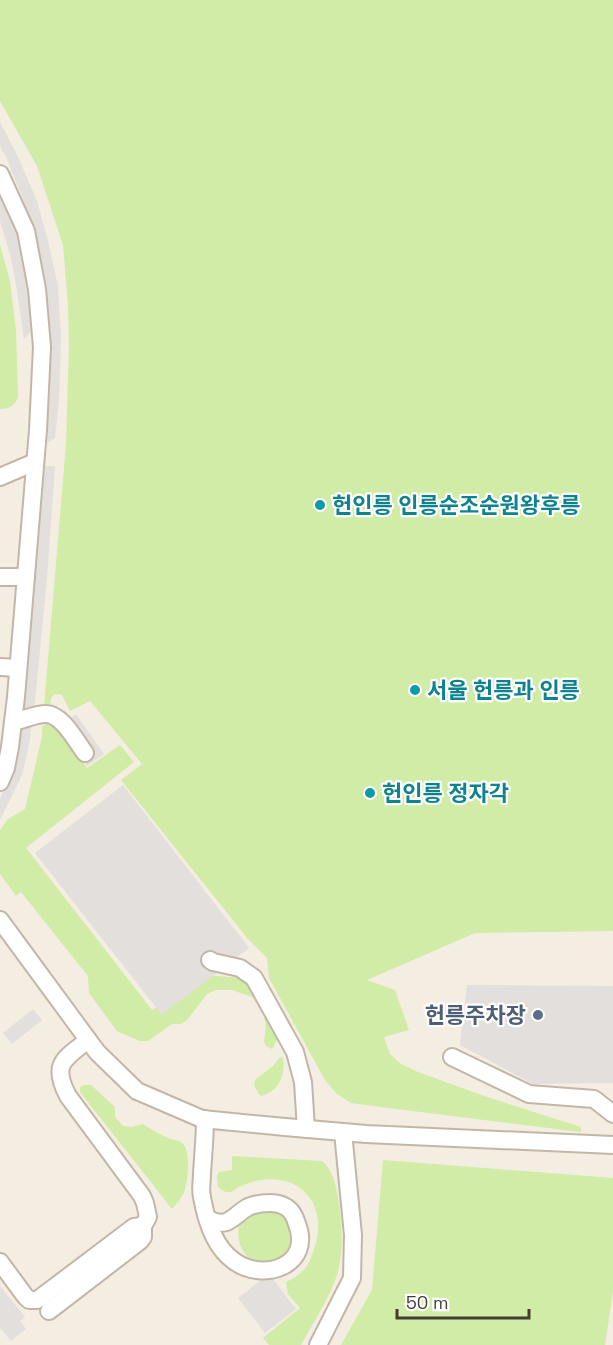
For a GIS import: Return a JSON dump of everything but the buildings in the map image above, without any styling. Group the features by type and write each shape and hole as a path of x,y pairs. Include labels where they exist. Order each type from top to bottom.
{"street":[{"path":"0,174 26,231 37,289 42,347 35,462 13,723 6,768 0,782"},
{"path":"0,477 35,462"},
{"path":"0,577 26,577"},
{"path":"0,667 18,668"},
{"path":"13,723 42,714 56,716 85,753"},
{"path":"0,920 97,1052 137,1091 205,1119 343,1132 613,1145"},
{"path":"210,960 240,968 254,978 295,1052 303,1082 306,1129"},
{"path":"0,1262 29,1300 42,1303 134,1227 143,1226 148,1217 142,1196 68,1096 61,1083 60,1072 63,1060 88,1040"},
{"path":"452,1057 529,1094 594,1099 613,1097"},
{"path":"594,1099 613,1114"},
{"path":"205,1119 201,1194 212,1235 223,1250 234,1262 259,1271 283,1267 290,1262 299,1247 300,1230 294,1216 283,1205 257,1204 248,1207 225,1223 208,1218"},
{"path":"318,1345 352,1278 353,1235 343,1132"}],"green space":[{"path":"0,0 613,0 613,931 475,933 367,980 395,990 409,1030 384,1037 390,1054 401,1064 484,1096 581,1127 581,1132 351,1103 337,1094 325,1080 269,978 267,958 248,939 121,780 142,764 90,701 70,711 62,695 55,694 51,698 50,708 44,707 66,444 68,305 63,245 37,166 0,101"},
{"path":"0,245 10,281 16,331 18,396 12,406 0,409"},
{"path":"46,724 54,724 60,730 87,768 120,745 134,762 26,848 152,1010 205,975 247,979 279,1036 272,1049 264,1042 266,1024 262,1010 252,997 232,990 216,990 207,994 187,1020 181,1024 172,1024 148,1041 140,1041 117,1031 89,993 88,976 21,892 16,896 0,874 0,830 8,819 25,809 42,737 42,727"},
{"path":"280,1057 283,1058 284,1064 282,1077 272,1091 260,1096 254,1085 255,1080 273,1066"},
{"path":"91,1085 115,1107 115,1117 123,1126 132,1127 143,1124 185,1146 188,1165 186,1185 172,1209 80,1092 80,1087"},
{"path":"232,1156 322,1161 333,1178 338,1197 341,1227 339,1266 330,1293 301,1345 269,1345 263,1338 300,1308 288,1294 286,1282 296,1277 311,1258 317,1237 316,1210 302,1189 291,1183 277,1180 255,1181 231,1192 222,1190 218,1187 217,1176 219,1172 232,1170"},
{"path":"383,1160 613,1178 613,1291 605,1345 341,1345 372,1290"},
{"path":"275,1209 289,1220 291,1247 282,1259 258,1262 243,1251 238,1233 240,1224 244,1217 252,1212"}],"shaded area":[{"path":"0,122 37,201 58,286 61,336 59,401 55,438 47,443 50,365 45,285 23,199 0,146"},
{"path":"0,184 18,233 29,290 32,330 24,339 11,258 0,221"},
{"path":"43,466 55,466 47,578 34,712 22,712 32,613"},
{"path":"76,714 104,754 87,766 59,726"},
{"path":"32,720 22,775 0,820 0,799 14,768 20,739 20,725"},
{"path":"123,785 249,948 162,1015 35,853"},
{"name":"헌릉주차장","path":"467,985 613,986 613,1083 533,1084 460,1045"},
{"path":"33,1009 42,1020 12,1044 3,1033"},
{"path":"269,1274 296,1309 265,1333 238,1298"},
{"path":"0,1286 25,1317 20,1321 26,1329 11,1341 0,1328"}],"place":[{"name":"헌인릉 인릉순조순원왕후릉","path":"320,505"},
{"name":"서울 헌릉과 인릉","path":"415,690"},
{"name":"헌인릉 정자각","path":"370,793"},
{"name":"헌릉주차장","path":"538,1015"}]}
